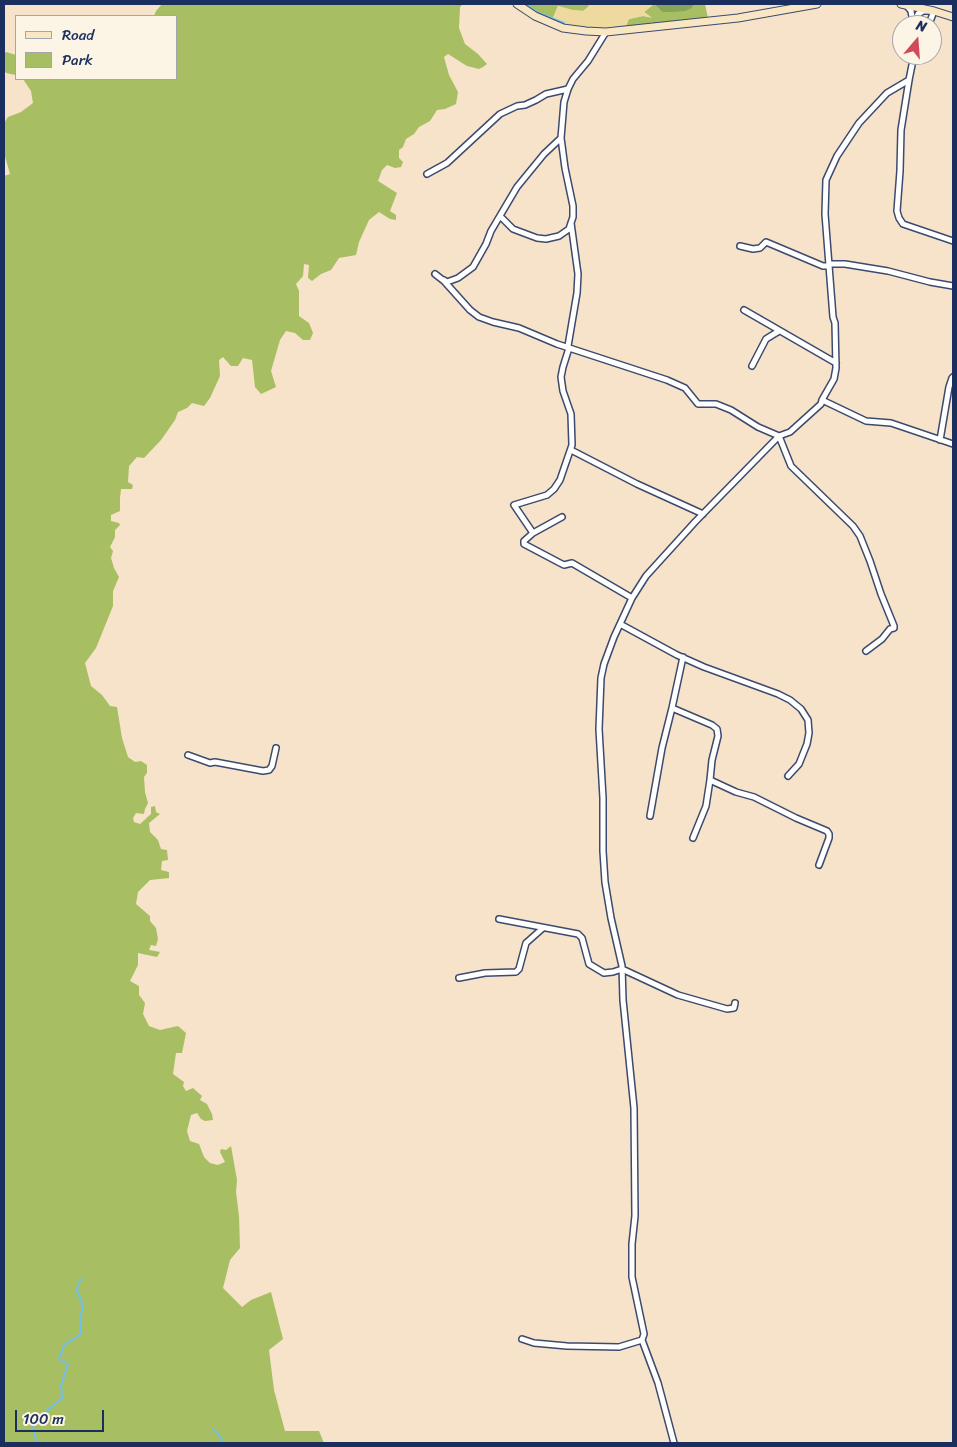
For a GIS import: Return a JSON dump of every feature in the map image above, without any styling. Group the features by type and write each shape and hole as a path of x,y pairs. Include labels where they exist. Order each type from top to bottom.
{"main road":[{"path":"517,4 534,16 563,28 606,32 738,18 817,4"},
{"path":"905,4 934,10 953,17"}],"street":[{"path":"905,4 912,15"},
{"path":"918,15 923,11 934,10 932,15"},
{"path":"501,217 513,229 537,238 546,239 559,236 568,229 573,217 574,206 565,168 561,138 564,102 573,79 588,61 606,32"},
{"path":"912,65 901,130 897,211 903,224 953,241"},
{"path":"674,1443 658,1383 642,1340 644,1334 632,1277 632,1244 635,1216 634,1108 623,1000 622,969 605,882 599,729 600,678 608,651 620,624 632,598 646,576 779,436 790,432 821,404 834,379 836,363 835,323 825,214 826,180 831,166 859,123 887,93 908,80"},
{"path":"427,174 452,159 500,114 536,100 546,94 568,90"},
{"path":"561,138 526,175 507,203 473,267 467,273 447,282 435,274 479,317 519,328 569,348 667,380 685,388 698,404 716,404 779,436 791,466 853,526 860,536 894,626 882,639 866,651"},
{"path":"533,533 514,505 547,494 554,489 560,480 572,445 573,427 571,414 563,391 561,377 562,367 569,348 577,293 578,274 571,223"},
{"path":"740,246 753,249 760,248 766,242 823,266 845,264 888,271 953,286"},
{"path":"744,310 836,363"},
{"path":"752,366 766,339 779,331"},
{"path":"940,440 949,387 953,377"},
{"path":"822,400 866,421 891,423 953,444"},
{"path":"571,450 637,484 703,514"},
{"path":"562,517 533,533 524,541 524,544 564,565 572,564 632,598"},
{"path":"620,624 704,667 778,694 790,700 800,709 808,720 807,744 799,764 788,776"},
{"path":"650,816 662,748 683,657"},
{"path":"672,708 712,725 717,729 717,741 712,760 706,806 693,838"},
{"path":"188,755 210,763 215,762 263,771 269,770 272,766 276,748"},
{"path":"710,780 736,792 754,797 827,831 829,838 819,865"},
{"path":"499,919 578,934 582,938 589,964 600,971 608,973 622,969 678,995 727,1009 734,1008 735,1003"},
{"path":"459,978 516,972 519,969 526,943 543,928"},
{"path":"522,1339 534,1343 577,1347 619,1347 642,1340"}],"green space":[{"path":"162,4 463,4 460,7 459,28 465,44 487,64 479,69 467,66 448,54 444,57 449,75 458,92 456,104 437,110 430,121 419,127 414,134 406,139 403,147 399,150 399,158 403,162 401,167 395,168 387,165 382,170 378,181 397,193 390,211 396,215 396,220 390,219 379,212 369,220 359,242 356,255 339,258 331,270 321,274 312,281 308,278 309,265 304,264 303,276 296,284 299,291 299,316 309,323 313,333 310,340 303,340 295,333 286,331 280,340 271,371 276,387 261,394 255,387 252,360 243,358 238,366 231,366 223,357 219,360 220,376 210,398 204,406 192,403 187,408 178,412 175,420 161,440 144,458 137,457 129,466 128,482 133,485 132,489 121,489 120,511 111,515 111,521 120,525 115,530 115,537 110,547 113,551 111,558 114,568 119,577 113,591 113,606 96,648 85,663 91,686 102,695 110,706 117,707 122,738 128,757 135,762 141,761 147,765 147,773 144,777 148,803 144,814 136,813 133,818 134,822 140,824 151,814 151,807 155,806 156,812 160,814 149,823 150,832 158,840 161,849 167,850 168,860 162,861 161,870 169,872 169,878 150,880 138,892 136,904 150,916 150,921 156,928 158,939 156,946 151,945 149,950 160,952 157,957 138,953 138,965 130,981 139,986 139,995 145,1003 143,1014 149,1026 160,1030 178,1026 186,1033 182,1053 176,1053 173,1074 184,1082 183,1086 186,1091 193,1088 202,1096 200,1100 207,1104 213,1120 205,1121 197,1113 191,1115 187,1131 190,1141 199,1144 204,1157 210,1163 218,1165 225,1162 220,1152 221,1149 226,1150 231,1146 237,1180 236,1192 240,1248 230,1260 223,1288 242,1307 251,1300 271,1292 283,1339 269,1350 274,1390 285,1431 319,1431 324,1443 4,1443 4,176 10,174 4,153 4,123 8,117 21,112 33,103 31,91 24,80 178,80 178,15 154,15"},
{"path":"523,4 590,4 583,11 558,6 552,20"},
{"path":"654,4 662,12 692,8 694,4 705,4 708,18 626,26 629,19 643,16 651,17 644,12"},
{"path":"654,4 694,4 692,8 685,11 662,12"},
{"path":"6,52 15,55 15,75 6,73 4,70 4,54"}],"sand":[{"path":"590,4 654,4 644,12 652,18 643,16 629,19 626,26 584,28 562,25 552,20 558,6 583,11"}],"waterway":[{"path":"528,6 539,13 564,23"},
{"path":"37,1443 32,1421 62,1398 61,1385 68,1364 59,1359 64,1345 81,1334 83,1305 77,1291 78,1283 82,1279"},
{"path":"212,1429 217,1432 224,1443"}]}
